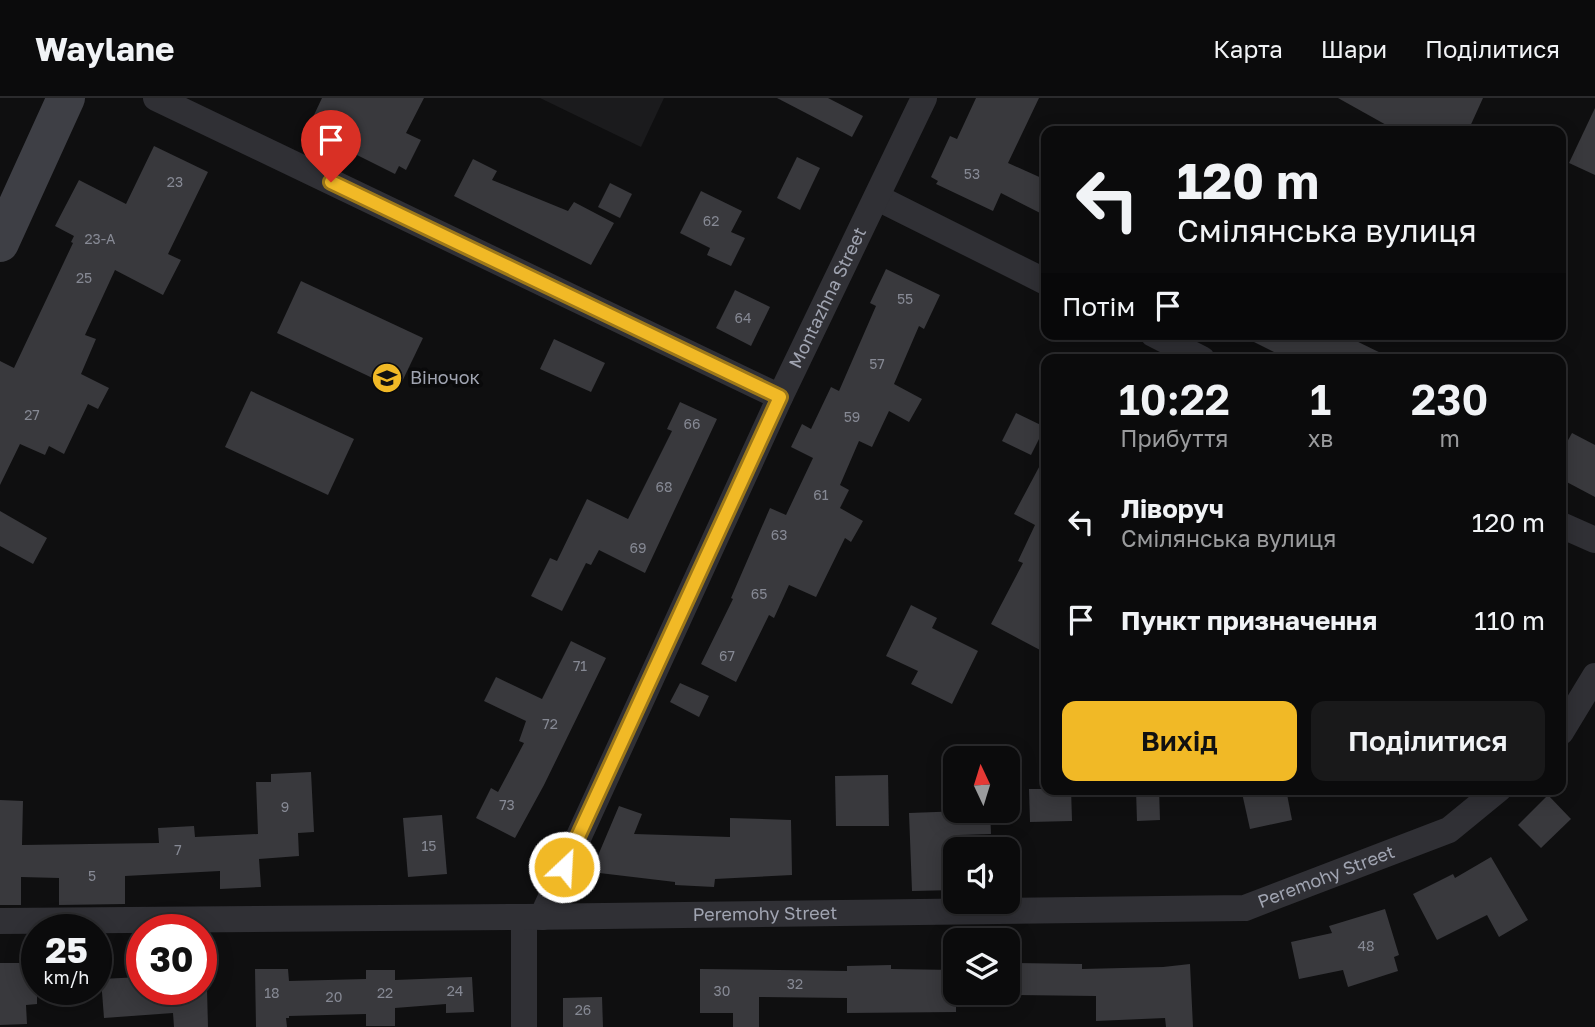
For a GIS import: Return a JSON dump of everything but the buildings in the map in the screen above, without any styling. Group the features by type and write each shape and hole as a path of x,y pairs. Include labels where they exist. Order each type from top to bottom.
{"street":[{"path":"0,243 66,98"},
{"path":"156,98 780,397"},
{"name":"Montazhna Street","path":"533,917 924,98"},
{"path":"878,198 1041,280"},
{"path":"1165,340 1192,354"},
{"path":"1566,527 1595,540"},
{"path":"1566,724 1595,676"},
{"name":"Peremohy Street","path":"0,921 1245,908 1449,830 1492,795"},
{"path":"524,1027 533,917"}],"shaded area":[{"path":"540,98 664,98 641,147"}],"place":[{"name":"Віночок","path":"387,378"}],"route":[{"path":"331,182 780,397 564,867"}]}
